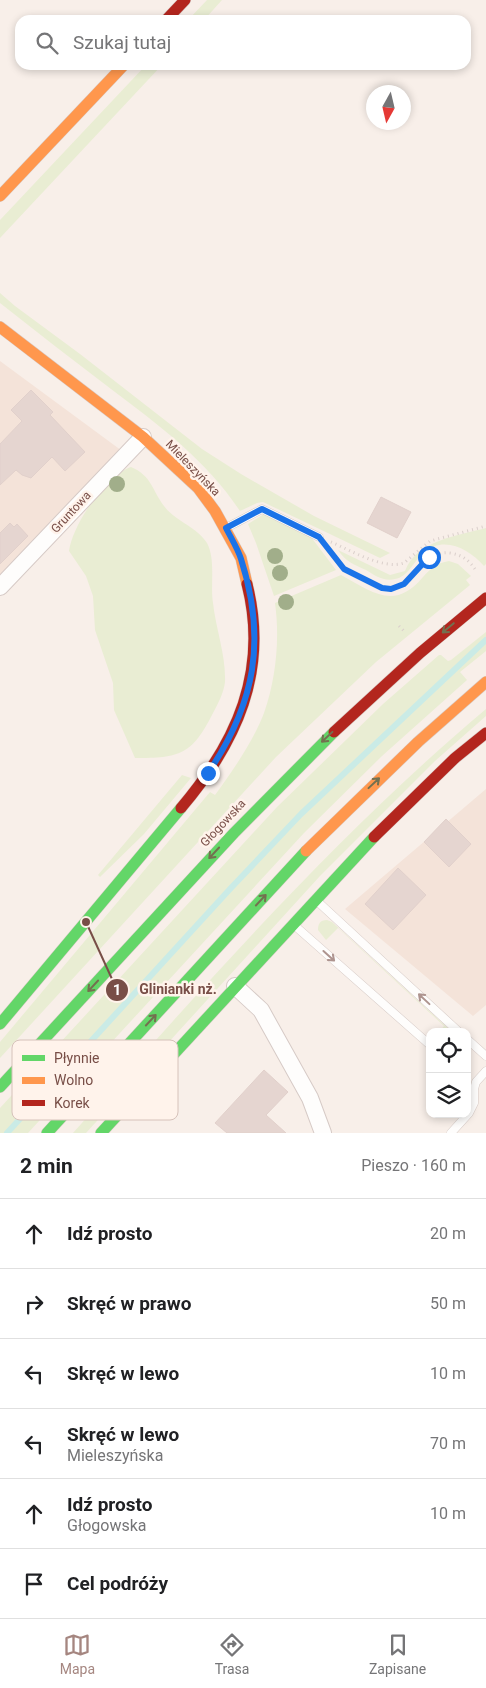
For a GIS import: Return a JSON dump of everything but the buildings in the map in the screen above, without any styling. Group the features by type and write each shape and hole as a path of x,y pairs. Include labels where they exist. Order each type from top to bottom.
{"street":[{"path":"171,15 185,0"},
{"path":"0,196 119,70"},
{"name":"Mieleszyńska","path":"0,327 142,437 198,488 215,510 241,558 253,606 255,630 251,680 244,707 224,749 194,792 0,1024"},
{"name":"Gruntowa","path":"0,586 142,437"},
{"name":"Głogowska","path":"43,1040 293,770 387,681 486,598"},
{"path":"132,1040 340,816 418,742 486,682"},
{"path":"178,1049 394,817 455,758 486,733"},
{"path":"235,986 261,1010 310,1098 323,1133"},
{"name":"Głogowska","path":"0,1087 12,1074"},
{"path":"47,1133 59,1120"},
{"path":"101,1133 113,1120"}],"lane":[{"path":"226,528 262,509 319,537"},
{"path":"316,899 455,1028"},
{"path":"293,924 426,1041"},
{"path":"471,1043 486,1056"},
{"path":"451,1133 472,1108 476,1082 486,1071"},
{"path":"471,1086 474,1089"}],"path":[{"path":"319,537 381,563 394,565 404,563 430,541 486,526"},
{"path":"319,537 344,569 382,588 391,589 404,584 429,557 442,552 464,557 471,562 477,572"},
{"path":"399,626 404,632"}],"shaded area":[{"path":"0,361 133,459 0,578"},
{"path":"486,789 486,1005 473,1016 345,909"}],"green space":[{"path":"207,0 222,0 208,15 193,15"},
{"path":"141,70 157,70 0,238 0,220"},
{"path":"0,293 202,449 314,516 390,553 380,558 263,502 240,511 213,476 181,445 147,416 0,303"},
{"path":"131,467 148,479 164,506 174,516 203,537 207,543 212,565 214,613 224,662 225,682 219,702 198,738 183,751 163,757 135,758 114,710 113,683 95,630 93,596 86,576 69,551 77,528 92,502 111,480"},
{"path":"264,514 311,537 336,570 274,596 248,524"},
{"path":"486,528 486,564 484,566 471,554 456,546 439,545 423,553 400,578 391,580 376,576 350,562 338,550 390,575 405,571 419,552 428,546 451,537"},
{"path":"449,561 458,564 471,576 466,580 470,585 376,662 276,757 17,1040 12,1040 12,1045 0,1058 0,1042 210,792 215,795 242,756 260,723 271,687 277,645 275,603 341,575 373,592 393,596 413,587 434,566"},
{"path":"486,632 486,651 460,672 467,680 382,756 304,833 114,1040 63,1040 277,807 383,704 439,655 448,661"},
{"path":"486,709 486,716 435,761 320,876 171,1040 157,1040 221,968 324,860 430,758"},
{"path":"182,775 191,778 144,834 100,877 98,875"},
{"path":"325,920 332,922 448,1028 442,1028 444,1026 338,928 326,940 318,930 319,924"},
{"path":"12,1095 12,1120 40,1120 28,1133 0,1133 0,1108"},
{"path":"85,1120 98,1120 86,1133 73,1133"}],"waterway":[{"path":"92,1040 301,814 486,640"},
{"path":"7,1133 19,1120"}],"traffic: fast":[{"path":"43,1040 234,833 334,732"},
{"path":"0,1024 181,808"},
{"path":"178,1050 374,837"},
{"path":"132,1040 306,851"},
{"path":"0,1087 12,1074"},
{"path":"47,1133 59,1120"},
{"path":"101,1133 113,1120"}],"traffic: slow":[{"path":"0,196 119,70"},
{"path":"0,327 143,437 198,488 215,511 241,558 247,584"},
{"path":"306,851 418,742 486,682"}],"traffic: jam":[{"path":"171,15 185,0"},
{"path":"181,808 201,783 218,757 232,731 243,704 251,676 254,646 253,616 247,584"},
{"path":"334,732 420,653 486,598"},
{"path":"374,837 455,758 486,733"}],"place":[{"name":"Glinianki nż.","path":"86,922"}],"route":[{"path":"208,773 224,749 244,707 251,680 255,630 253,606 241,558 226,528 262,509 319,537 344,569 382,588 391,589 404,584 429,557"}]}
